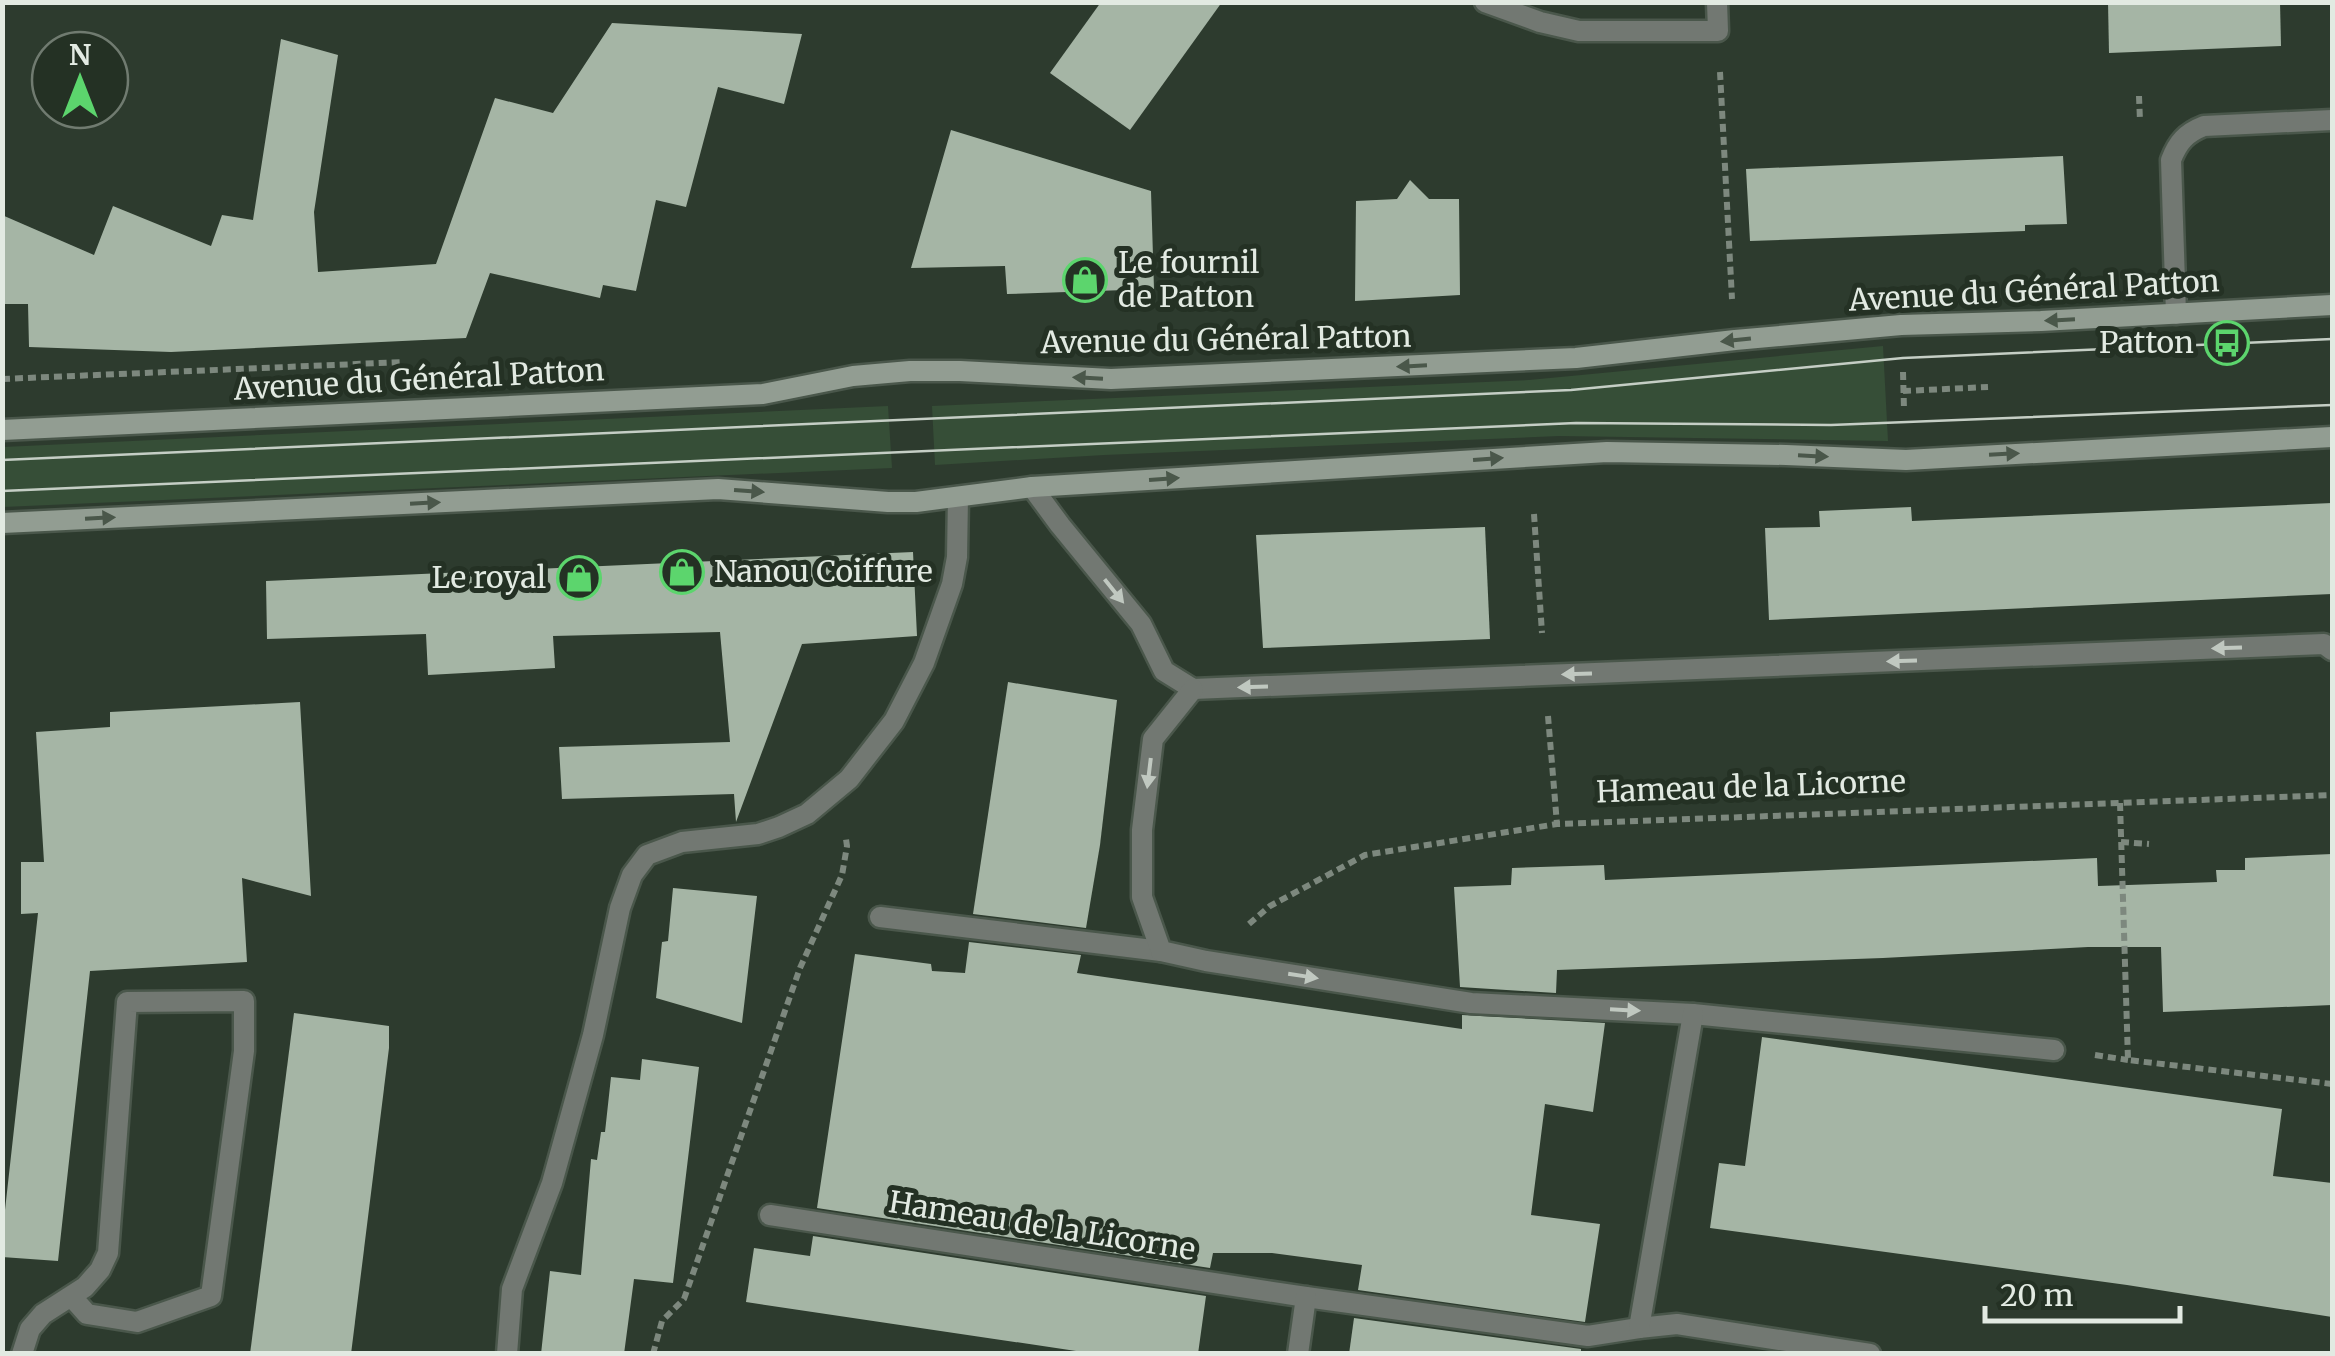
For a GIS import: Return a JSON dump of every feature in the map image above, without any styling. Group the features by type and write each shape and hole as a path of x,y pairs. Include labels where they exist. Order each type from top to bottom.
{"street":[{"path":"1485,2 1540,22 1580,30 1718,30 1717,2"},
{"path":"2176,314 2171,160 2182,138 2204,126 2332,120"},
{"name":"Avenue du Général Patton","path":"2,430 763,394 853,376 910,371 1111,379 1576,358 1901,325 2041,322 2332,305"},
{"path":"2,523 718,488 888,502 1032,488 1608,452 1906,460 2332,437"},
{"path":"1032,488 1141,624 1164,671 1193,690 2328,647"},
{"path":"507,1354 512,1288 552,1183 593,1034 620,908 632,875 647,856 682,842 758,834 779,827 807,814 849,780 894,721 924,663 952,584 957,557 958,497"},
{"path":"1161,951 1142,897 1142,830 1153,739 1193,690"},
{"path":"880,917 1161,951 1471,1003 1693,1014 2054,1050"},
{"path":"22,1354 30,1329 43,1314 72,1296 85,1288 108,1253 127,1002 244,1001 244,1051 210,1296 137,1322 87,1314 72,1296"},
{"path":"1639,1328 1693,1014"},
{"name":"Hameau de la Licorne","path":"770,1215 1588,1336 1677,1324 1870,1354"},
{"path":"1298,1354 1306,1297"}],"path":[{"path":"1718,30 1735,340"},
{"path":"1902,372 1904,409"},
{"path":"1903,391 1988,386"},
{"path":"654,1354 662,1321 684,1300 800,968 842,875 847,846 838,788"},
{"name":"Hameau de la Licorne","path":"1206,961 1270,906 1365,856 1556,824 2332,795"},
{"path":"2120,803 2128,1060 2332,1084"},
{"path":"2121,842 2149,844"}],"green space":[{"path":"1883,346 1888,441 1559,436 935,465 932,406 1529,380"},
{"path":"888,406 892,468 3,507 3,447"}],"building":[{"path":"1101,2 1222,2 1130,130 1050,73"},
{"path":"2108,2 2280,2 2281,46 2109,53"},
{"path":"612,23 802,34 784,104 718,87 686,207 656,200 636,291 603,285 600,298 490,273 466,338 171,352 29,347 28,304 2,304 2,215 94,255 113,206 211,246 222,215 253,220 281,39 338,55 314,212 318,272 436,264 495,98 553,113"},
{"path":"951,130 1151,191 1154,289 1007,294 1005,266 911,268"},
{"path":"2063,156 2067,224 2025,225 2025,231 1750,241 1746,169"},
{"path":"1410,180 1429,199 1459,199 1460,295 1355,301 1356,201 1397,199"},
{"path":"2332,503 2332,594 1769,620 1765,528 1820,527 1819,511 1911,507 1912,521"},
{"path":"1485,527 1490,639 1263,648 1256,535"},
{"path":"913,552 917,636 802,644 736,822 734,794 562,799 559,747 730,742 720,632 553,636 555,668 428,675 426,634 267,639 266,581"},
{"path":"1008,682 1117,700 1086,928 973,914"},
{"path":"300,702 311,896 242,878 247,962 90,971 58,1261 2,1257 38,913 21,914 21,862 44,862 36,732 110,727 110,712"},
{"path":"2332,854 2332,1005 2163,1012 2161,947 1557,970 1556,993 1460,987 1454,887 1511,885 1512,868 1604,865 1605,880 2097,858 2098,886 2217,882 2216,870 2245,870 2245,858"},
{"path":"673,888 757,896 742,1023 656,998 662,942 668,941"},
{"path":"969,942 1081,955 1077,973 1462,1029 1462,1015 1605,1023 1593,1112 1545,1104 1531,1215 1600,1224 1585,1322 1358,1290 1362,1265 1272,1253 1213,1253 1210,1268 817,1208 855,954 931,964 932,971 965,973"},
{"path":"294,1013 389,1026 351,1354 250,1354"},
{"path":"1762,1037 2282,1109 2273,1176 2332,1183 2332,1317 1710,1228 1719,1163 1745,1166"},
{"path":"642,1059 699,1067 673,1283 634,1279 624,1354 541,1354 550,1271 581,1275 591,1159 597,1160 601,1132 605,1132 611,1077 640,1080"},
{"path":"813,1236 1206,1296 1198,1354 1096,1354 746,1302 754,1248 810,1256"},
{"path":"1354,1318 1581,1349 1581,1354 1349,1354"}],"tram line":[{"path":"2,460 1571,390 1903,358 2332,339"},
{"path":"2,491 1576,423 1831,425 2332,405"}],"place":[{"name":"Le fournil de Patton","path":"1085,280"},
{"name":"Patton","path":"2227,343"},
{"name":"Nanou Coiffure","path":"682,572"},
{"name":"Le royal","path":"579,578"}]}
